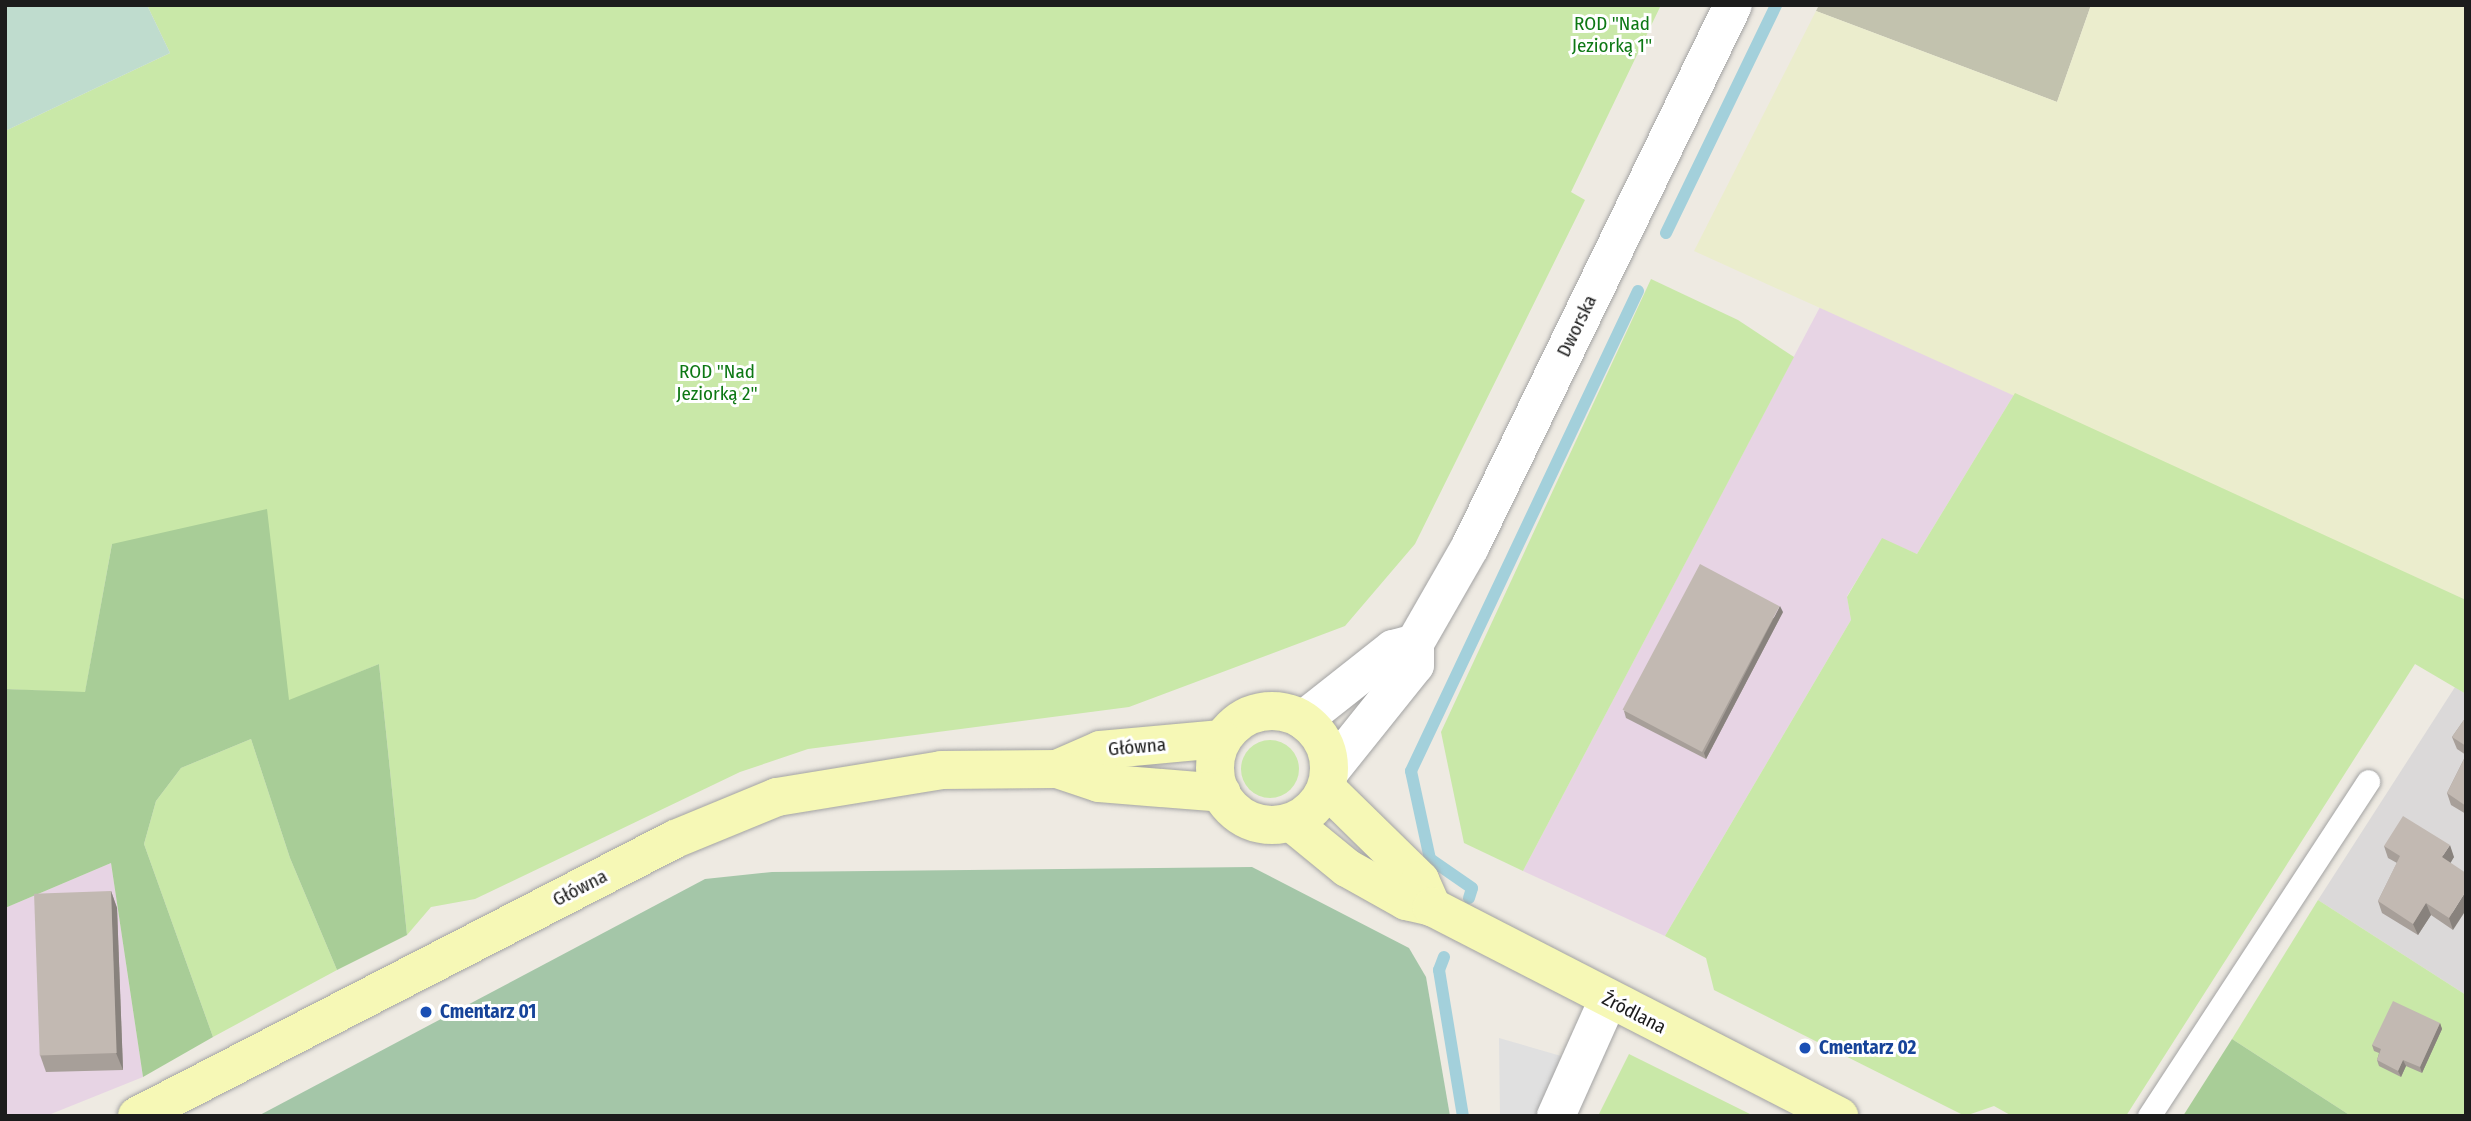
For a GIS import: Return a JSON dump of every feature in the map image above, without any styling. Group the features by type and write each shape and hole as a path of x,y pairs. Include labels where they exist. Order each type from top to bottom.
{"main road":[{"path":"1328,780 1292,822 1261,824 1243,817 1222,793 1215,770 1222,739 1257,712 1303,720 1326,747 1328,780 1420,880 1432,906"},
{"name":"Główna","path":"1056,769 1100,750 1222,739"},
{"name":"Główna","path":"137,1116 675,839 777,797 897,773 1056,769 1099,783 1222,793"},
{"name":"Źródlana","path":"1292,822 1347,869 1406,901 1432,906 1608,1000 1839,1116"}],"street":[{"name":"Dworska","path":"1328,780 1415,666 1415,643 1470,547 1732,5"},
{"path":"1303,720 1394,649 1415,643"},
{"path":"1556,1116 1608,1000"}],"lane":[{"path":"2149,1116 2368,781"}],"shaded area":[{"path":"5,5 147,5 170,53 5,131"},
{"path":"1819,5 2091,5 2057,102 1816,11"},
{"path":"2091,5 2466,5 2466,600 1694,251 1816,11 2057,102"},
{"path":"1820,307 2015,393 1917,554 1882,539 1847,596 1851,620 1665,936 1523,871"},
{"path":"2455,687 2466,694 2466,995 2318,900"},
{"path":"111,863 143,1077 46,1116 5,1116 5,908"},
{"path":"1499,1038 1561,1056 1540,1116 1500,1116"}],"green space":[{"name":"ROD \"Nad Jeziorką 2\"","path":"147,5 1661,5 1571,192 1585,200 1415,544 1345,626 1129,707 808,749 740,772 475,899 431,907 407,935 379,664 289,701 112,544 85,693 5,689 5,131 170,53"},
{"path":"1651,279 1738,320 1794,357 1523,871 1464,843 1441,732"},
{"path":"2015,393 2466,600 2466,694 2415,664 2126,1116 2012,1116 1994,1106 1965,1116 1714,990 1706,958 1665,936 1851,620 1847,597 1882,538 1917,554"},
{"path":"267,509 289,700 379,664 407,935 337,970 290,858 251,739 181,768 156,801 144,844 213,1037 143,1077 111,863 5,908 5,689 85,692 112,544"},
{"path":"251,739 290,858 337,970 213,1037 144,844 156,801 181,768"},
{"path":"1264,740 1276,740 1291,748 1299,763 1299,775 1291,790 1276,798 1264,798 1249,790 1241,775 1241,763 1249,748"},
{"path":"1252,867 1409,948 1426,977 1450,1116 258,1116 705,879 772,872"},
{"path":"2318,900 2466,995 2466,1116 2351,1116 2232,1039"},
{"path":"2232,1039 2351,1116 2183,1116"},
{"path":"1629,1054 1754,1116 1598,1116"}],"building":[{"path":"1700,564 1779,606 1702,752 1623,710"},
{"path":"2466,717 2466,746 2452,737"},
{"path":"2466,755 2466,806 2447,793"},
{"path":"2403,816 2450,845 2442,857 2466,873 2466,891 2449,918 2426,903 2413,924 2378,901 2400,856 2384,846"},
{"path":"111,891 117,1053 40,1056 34,894"},
{"path":"2393,1001 2440,1023 2420,1067 2403,1060 2398,1071 2377,1060 2381,1049 2372,1045"}],"waterway":[{"path":"1666,233 1776,5"},
{"path":"1469,898 1472,888 1430,859 1411,771 1638,291"},
{"path":"1444,957 1439,970 1463,1116"}],"place":[{"name":"Cmentarz 01","path":"426,1012"},
{"name":"Cmentarz 02","path":"1805,1048"}],"park label":[{"name":"ROD \"Nad Jeziorką 1\"","path":"1612,35"}]}
